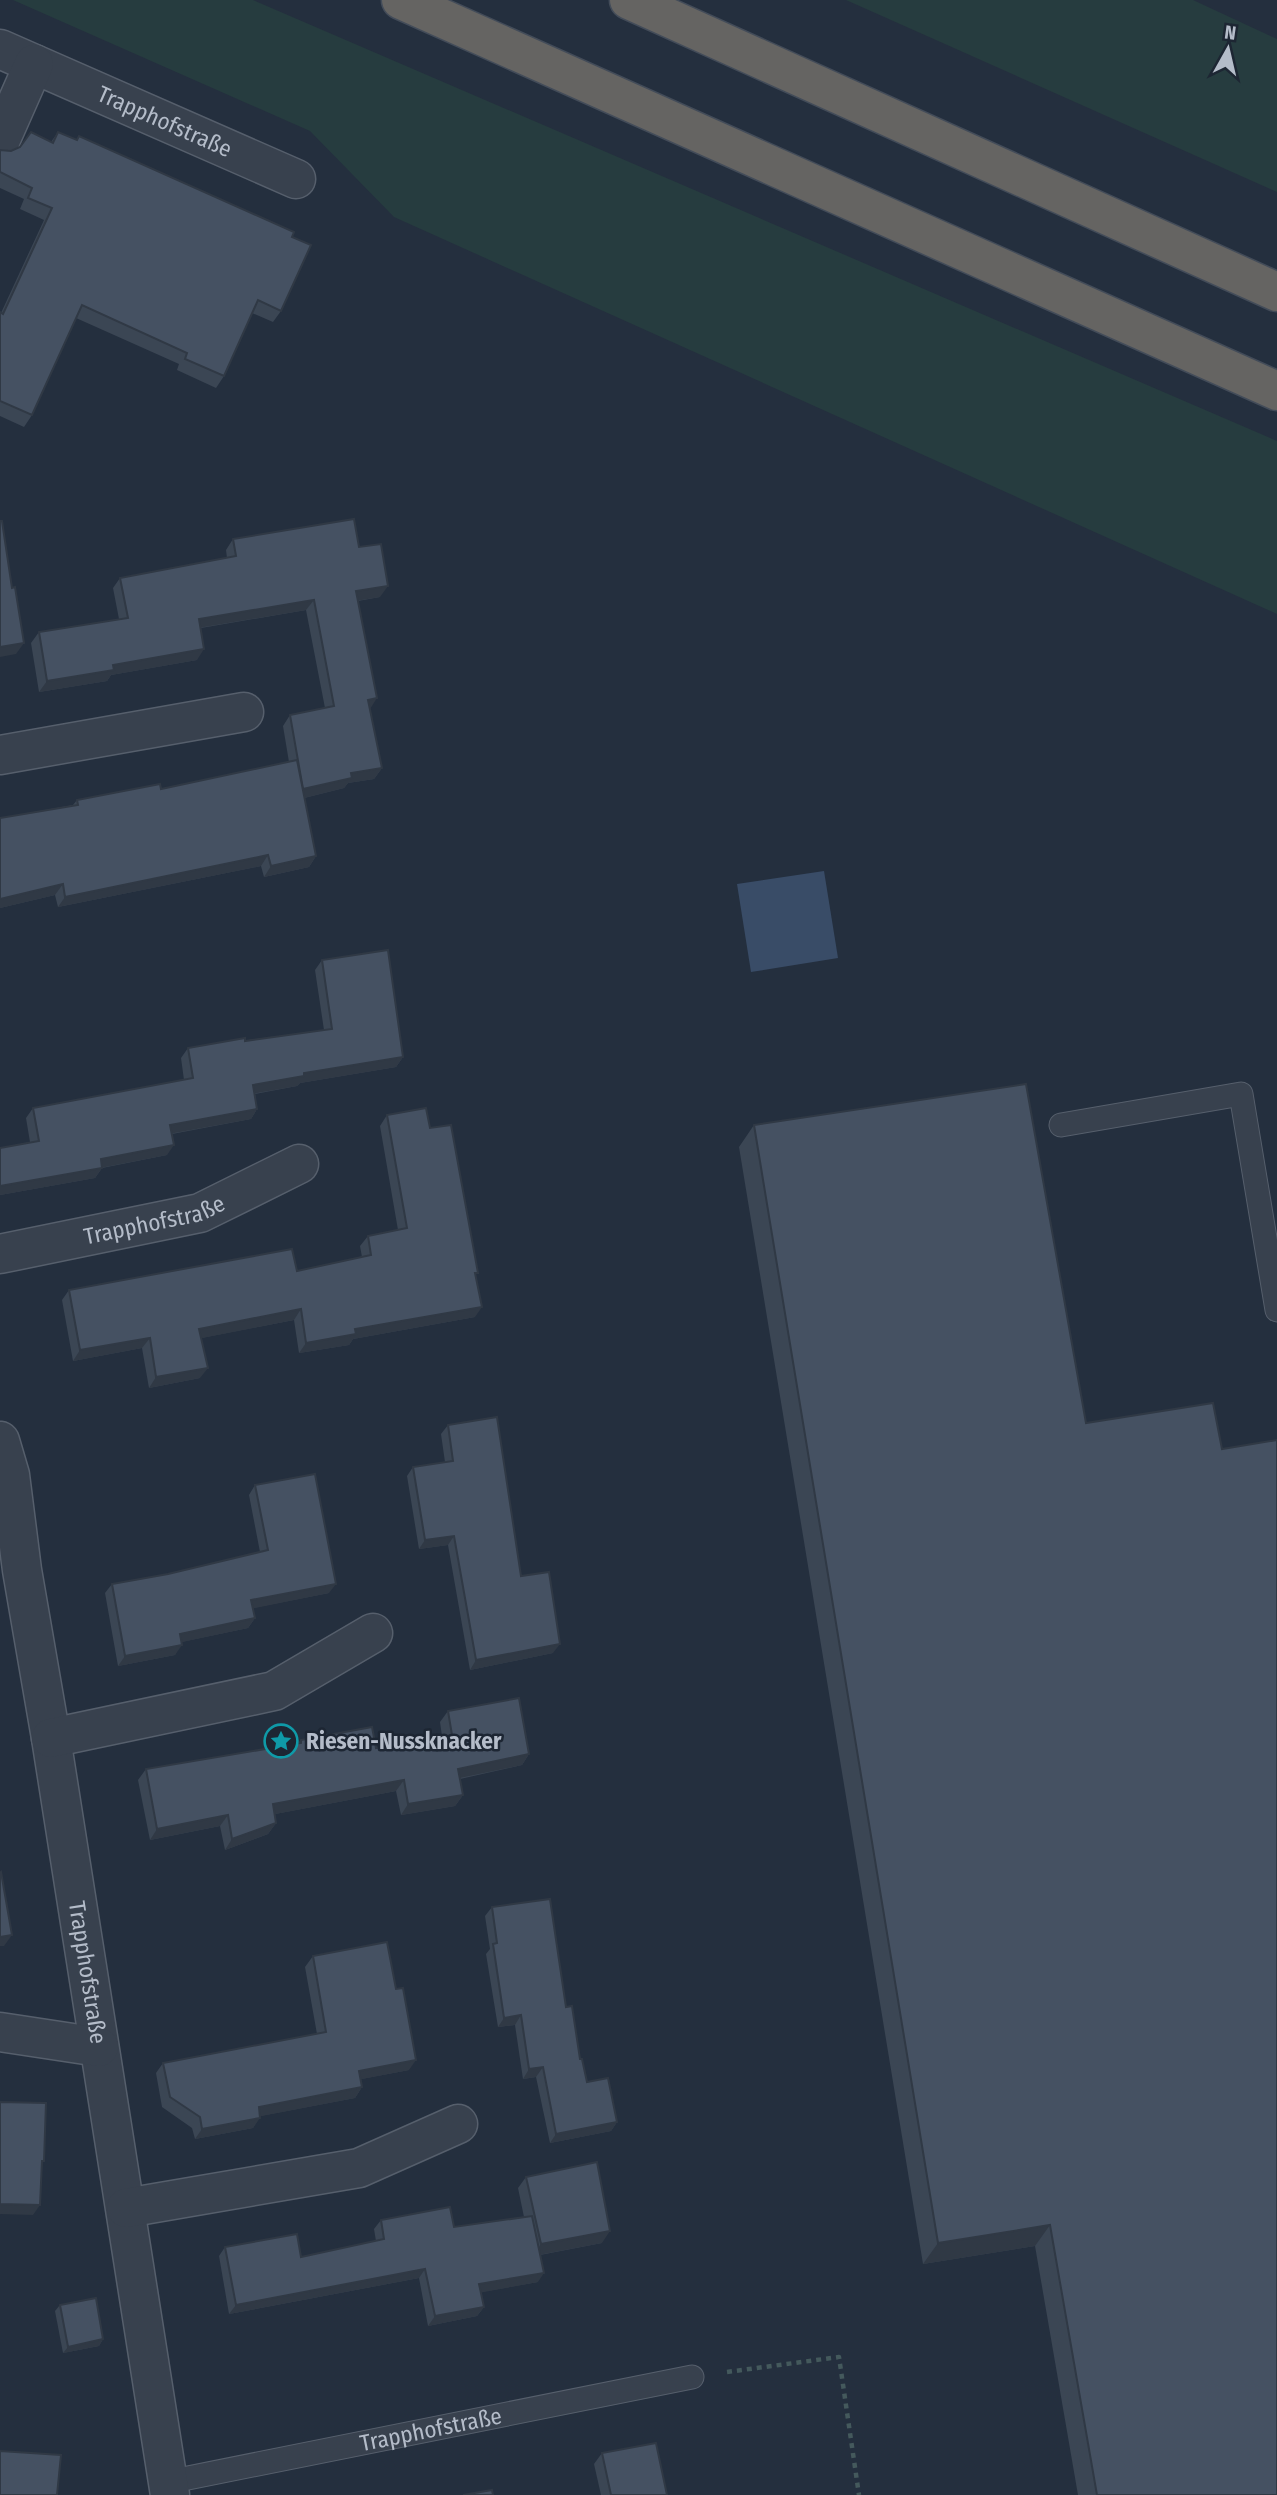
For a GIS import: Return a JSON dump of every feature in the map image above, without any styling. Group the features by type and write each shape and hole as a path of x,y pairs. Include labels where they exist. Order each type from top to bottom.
{"highway":[{"path":"401,0 1277,391"},
{"path":"629,0 1277,292"}],"street":[{"name":"Trapphofstraße","path":"0,141 17,57 296,179"},
{"path":"0,755 244,712"},
{"name":"Trapphofstraße","path":"0,1254 200,1213 299,1164"},
{"name":"Trapphofstraße","path":"0,1441 10,1475 22,1570 169,2488"},
{"path":"51,1738 274,1691 373,1633"},
{"path":"0,2032 99,2047"},
{"path":"126,2208 359,2168 458,2124"}],"lane":[{"path":"1061,1125 1241,1094 1277,1310"},
{"name":"Trapphofstraße","path":"169,2488 692,2377"}],"path":[{"path":"692,2377 839,2357 859,2495"}],"green space":[{"path":"13,0 253,0 1277,441 1277,614 394,217 310,131"},
{"path":"846,0 1193,0 1277,39 1277,192"}],"water":[{"path":"824,871 838,958 751,972 737,884"}],"building":[{"path":"31,132 53,143 58,132 77,140 79,136 294,232 292,237 311,245 281,311 258,300 224,376 185,359 187,353 82,305 32,415 0,401 0,312 3,314 52,208 28,198 32,188 0,172 0,150 11,151 20,147"},
{"path":"354,519 359,547 381,544 388,586 356,591 377,698 368,700 382,768 351,773 352,778 303,789 290,715 334,706 314,600 199,619 204,649 113,665 114,670 47,681 39,632 128,618 120,578 236,556 233,539"},
{"path":"0,521 24,643 0,647"},
{"path":"297,760 316,856 271,866 268,855 65,897 63,884 0,899 0,818 78,805 77,800 160,784 161,789"},
{"path":"388,950 403,1057 304,1073 304,1076 253,1085 257,1109 170,1125 174,1145 101,1159 102,1168 0,1186 0,1148 39,1141 33,1108 193,1078 188,1048 245,1038 245,1041 332,1029 322,960"},
{"path":"1026,1084 1086,1423 1213,1403 1222,1449 1277,1440 1277,2495 1097,2495 1050,2225 938,2243 754,1125"},
{"path":"426,1108 430,1128 451,1125 482,1307 355,1329 356,1334 306,1343 301,1309 199,1329 208,1368 156,1377 150,1338 80,1350 69,1290 292,1249 297,1271 371,1255 368,1236 407,1228 387,1115"},
{"path":"497,1417 521,1576 549,1572 560,1644 476,1660 454,1536 425,1540 413,1467 453,1461 448,1425"},
{"path":"315,1474 336,1584 251,1600 255,1618 180,1634 182,1645 125,1656 112,1584 168,1574 268,1550 255,1485"},
{"path":"519,1698 529,1754 458,1769 463,1795 408,1804 404,1780 273,1804 276,1823 232,1839 228,1815 157,1829 146,1769 301,1743 301,1740 372,1727 376,1748 452,1735 448,1711"},
{"path":"0,1873 12,1935 0,1937"},
{"path":"550,1899 566,2007 572,2006 580,2059 587,2082 608,2078 617,2122 556,2134 543,2067 529,2069 521,2015 504,2018 493,1944 497,1943 492,1907"},
{"path":"387,1942 396,1989 403,1988 416,2060 359,2071 362,2087 259,2107 260,2118 202,2129 200,2117 170,2097 163,2063 326,2032 313,1956"},
{"path":"0,2102 46,2103 40,2205 0,2204"},
{"path":"597,2162 610,2231 541,2244 526,2177"},
{"path":"450,2207 454,2227 532,2216 544,2273 479,2284 484,2307 435,2316 425,2269 236,2305 225,2247 297,2234 301,2257 384,2239 381,2220"},
{"path":"96,2298 103,2339 68,2347 60,2305"},
{"path":"656,2443 667,2495 611,2495 602,2453"},
{"path":"0,2451 61,2455 57,2495 0,2495"},
{"path":"492,2490 493,2495 463,2495"}],"place":[{"name":"Riesen-Nussknacker","path":"281,1741"}]}
